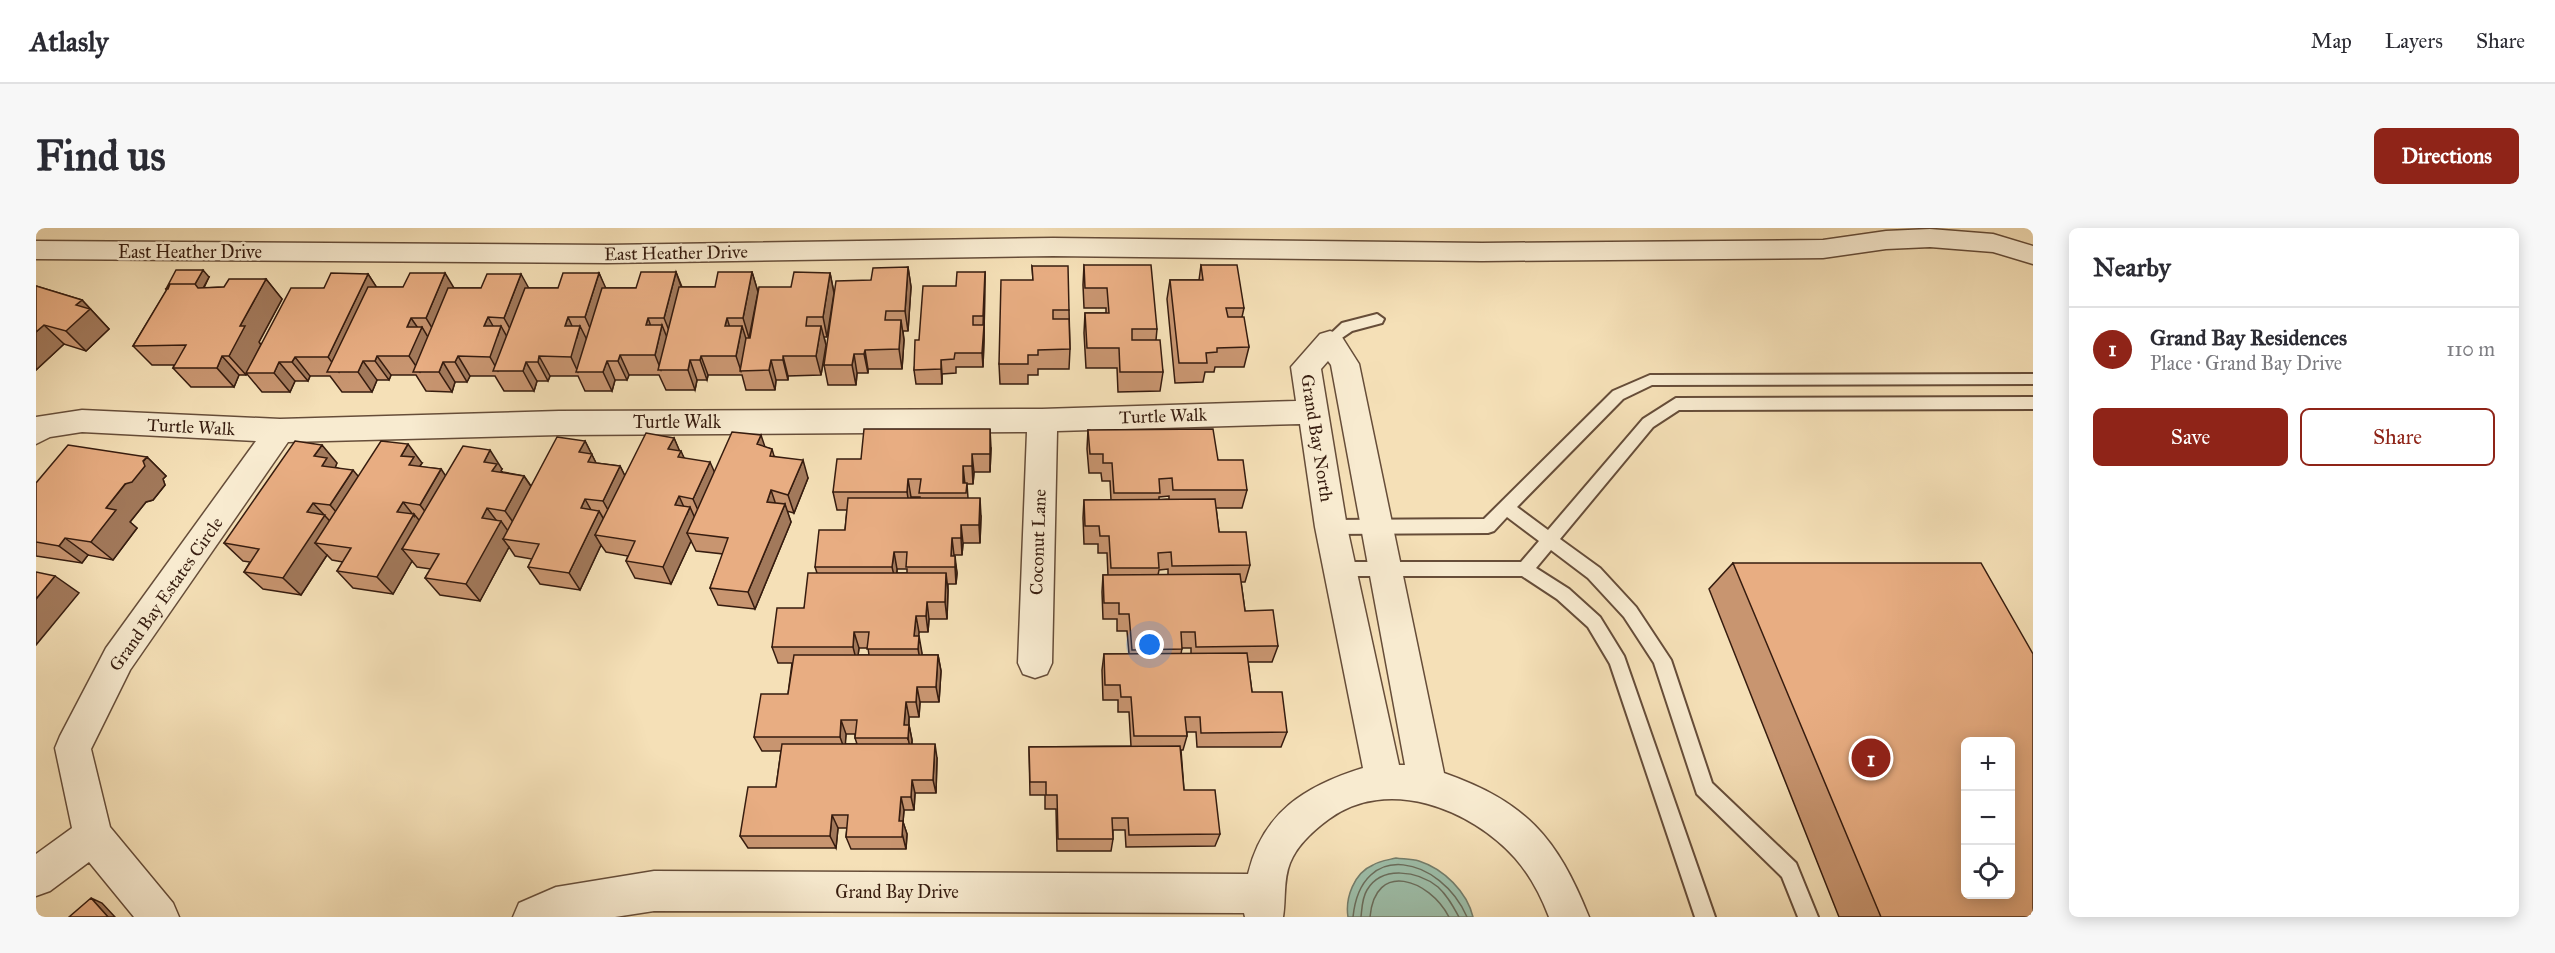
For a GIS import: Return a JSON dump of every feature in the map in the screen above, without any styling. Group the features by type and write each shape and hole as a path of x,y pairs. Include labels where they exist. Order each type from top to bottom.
{"street":[{"path":"189,252 202,228"},
{"path":"607,254 615,228"},
{"name":"East Heather Drive","path":"36,250 607,254 1053,237 1478,240 1823,249 1871,240 1938,238 1993,243 2033,255"},
{"path":"1330,341 1345,364 1428,786"},
{"name":"Grand Bay North","path":"1330,341 1306,367 1331,527 1384,781"},
{"name":"Turtle Walk","path":"39,430 82,421 280,432 559,423 1042,420 1313,412"},
{"name":"Coconut Lane","path":"1035,663 1042,420"},
{"name":"Grand Bay Estates Circle","path":"159,917 93,836 73,748 118,658 280,432"},
{"name":"Grand Bay Drive","path":"534,917 556,907 654,891 1264,906 1276,849 1302,814 1339,791 1384,781 1428,786 1477,804 1521,837 1555,881 1569,917"},
{"path":"36,877 93,836"}],"lane":[{"path":"1330,341 1347,327 1377,319"},
{"path":"1857,379 1870,404"},
{"path":"1331,527 1488,526 1618,395 1650,380 2033,379"},
{"path":"1525,569 1648,423 1676,404 2033,404"},
{"path":"1506,508 1594,573 1630,612 1662,660 1704,788 1789,870 1808,917"},
{"path":"1339,569 1525,569 1563,594 1594,622 1618,661 1705,917"}],"water":[{"path":"1396,858 1419,861 1445,876 1460,890 1473,917 1348,917 1348,902 1356,880 1366,869 1375,864"}],"building":[{"path":"1084,265 1151,265 1157,329 1132,329 1132,340 1160,340 1163,372 1120,372 1119,348 1087,348 1085,313 1109,313 1107,288 1085,288"},
{"path":"1201,265 1237,265 1244,308 1226,308 1228,317 1244,317 1249,347 1217,348 1217,352 1206,353 1207,363 1179,363 1170,280 1203,280"},
{"path":"1032,266 1068,266 1069,310 1053,310 1053,319 1069,319 1070,349 1038,350 1038,355 1028,355 1028,364 999,364 1001,280 1033,280"},
{"path":"908,267 905,311 886,311 885,320 901,320 899,349 865,350 864,354 854,354 852,365 824,365 836,281 871,280 873,268"},
{"path":"176,270 203,270 195,284 170,284 166,289"},
{"path":"641,272 676,272 664,318 648,318 646,325 662,325 655,355 620,355 618,361 607,361 603,372 576,372 602,288 636,288"},
{"path":"718,272 752,272 743,318 727,318 725,326 742,326 736,356 701,356 700,360 690,360 688,370 658,370 679,287 715,287"},
{"path":"794,272 830,273 823,317 807,317 806,326 821,326 816,356 783,356 783,360 771,360 769,370 740,371 746,338 750,338 759,287 791,287"},
{"path":"957,272 985,272 983,316 973,316 973,325 984,325 982,353 955,353 954,359 941,360 941,369 914,370 915,340 919,340 923,286 956,286"},
{"path":"331,273 368,274 328,357 295,357 292,362 279,362 274,373 246,373 291,288 324,288"},
{"path":"410,273 445,273 426,318 411,318 407,327 422,327 409,356 377,356 375,361 363,361 358,372 327,372 368,287 403,287"},
{"path":"563,273 599,273 585,317 568,317 565,326 580,326 571,357 539,356 538,362 526,362 523,371 493,371 525,288 558,288"},
{"path":"487,274 521,274 504,318 488,317 484,326 501,326 490,357 458,356 455,362 443,362 439,372 413,372 448,288 481,288"},
{"path":"229,279 266,279 240,326 245,326 229,356 222,356 217,368 173,368 186,345 133,346 170,284 195,284 198,288 224,287"},
{"path":"36,286 82,300 76,305 90,309 66,331 44,325 36,332"},
{"path":"864,429 990,429 990,454 972,454 972,466 963,466 963,483 967,483 966,493 919,493 921,479 908,479 907,492 833,492 837,459 861,459"},
{"path":"1213,429 1218,460 1243,460 1247,490 1173,490 1172,478 1159,479 1160,493 1114,493 1112,463 1103,463 1103,454 1090,454 1088,430"},
{"path":"732,432 761,435 757,444 772,449 770,456 803,460 788,495 771,490 767,502 785,504 748,592 710,588 728,538 687,533"},
{"path":"646,433 674,438 668,449 681,451 678,457 710,462 693,499 679,496 675,505 690,507 663,567 626,561 635,541 595,535"},
{"path":"557,437 585,441 579,452 592,454 588,462 620,466 603,501 585,499 581,508 599,511 569,573 528,567 539,544 503,539"},
{"path":"295,441 322,445 314,456 327,458 322,466 353,470 330,505 313,503 307,512 325,515 283,578 244,572 259,549 224,543"},
{"path":"381,441 408,444 401,456 414,457 409,465 441,469 420,505 403,502 397,512 414,514 377,577 337,571 351,548 315,543"},
{"path":"68,445 147,457 143,461 145,466 132,482 125,484 106,508 116,510 91,542 65,538 59,546 36,542 36,483"},
{"path":"463,446 490,450 484,462 497,464 492,471 524,476 505,511 487,508 482,518 501,521 466,584 425,578 439,554 402,549"},
{"path":"848,498 980,498 979,525 961,525 961,538 952,538 951,556 955,556 955,567 906,567 907,552 894,552 892,567 815,567 819,530 845,530"},
{"path":"1215,499 1219,532 1246,532 1250,565 1172,566 1171,552 1158,553 1159,568 1111,568 1109,536 1100,536 1099,526 1085,526 1084,500"},
{"path":"1733,563 1981,563 2033,654 2033,917 1881,917"},
{"path":"36,572 55,576 36,599"},
{"path":"808,573 946,573 945,602 927,602 926,616 916,616 914,636 919,636 918,649 867,649 869,632 854,632 853,647 772,647 777,608 804,608"},
{"path":"1240,574 1245,611 1273,610 1278,646 1196,647 1195,632 1181,632 1182,649 1132,650 1129,614 1119,614 1119,603 1104,603 1103,575"},
{"path":"1247,653 1252,692 1282,692 1287,732 1201,733 1200,717 1185,717 1187,736 1134,736 1131,697 1121,697 1120,685 1105,685 1104,654"},
{"path":"794,655 938,655 936,687 917,687 916,702 906,702 904,725 909,725 908,738 855,738 857,720 841,720 840,737 754,737 761,694 788,694"},
{"path":"782,744 935,744 933,780 912,780 911,797 901,797 899,821 903,821 902,837 846,837 848,815 832,815 830,836 740,836 748,787 776,787"},
{"path":"1180,746 1184,790 1215,790 1220,834 1129,835 1128,818 1112,818 1113,839 1058,839 1057,795 1046,795 1046,782 1030,782 1029,747"},
{"path":"91,898 108,917 69,917"}],"place":[{"name":"Grand Bay Residences","path":"1871,758"}]}
